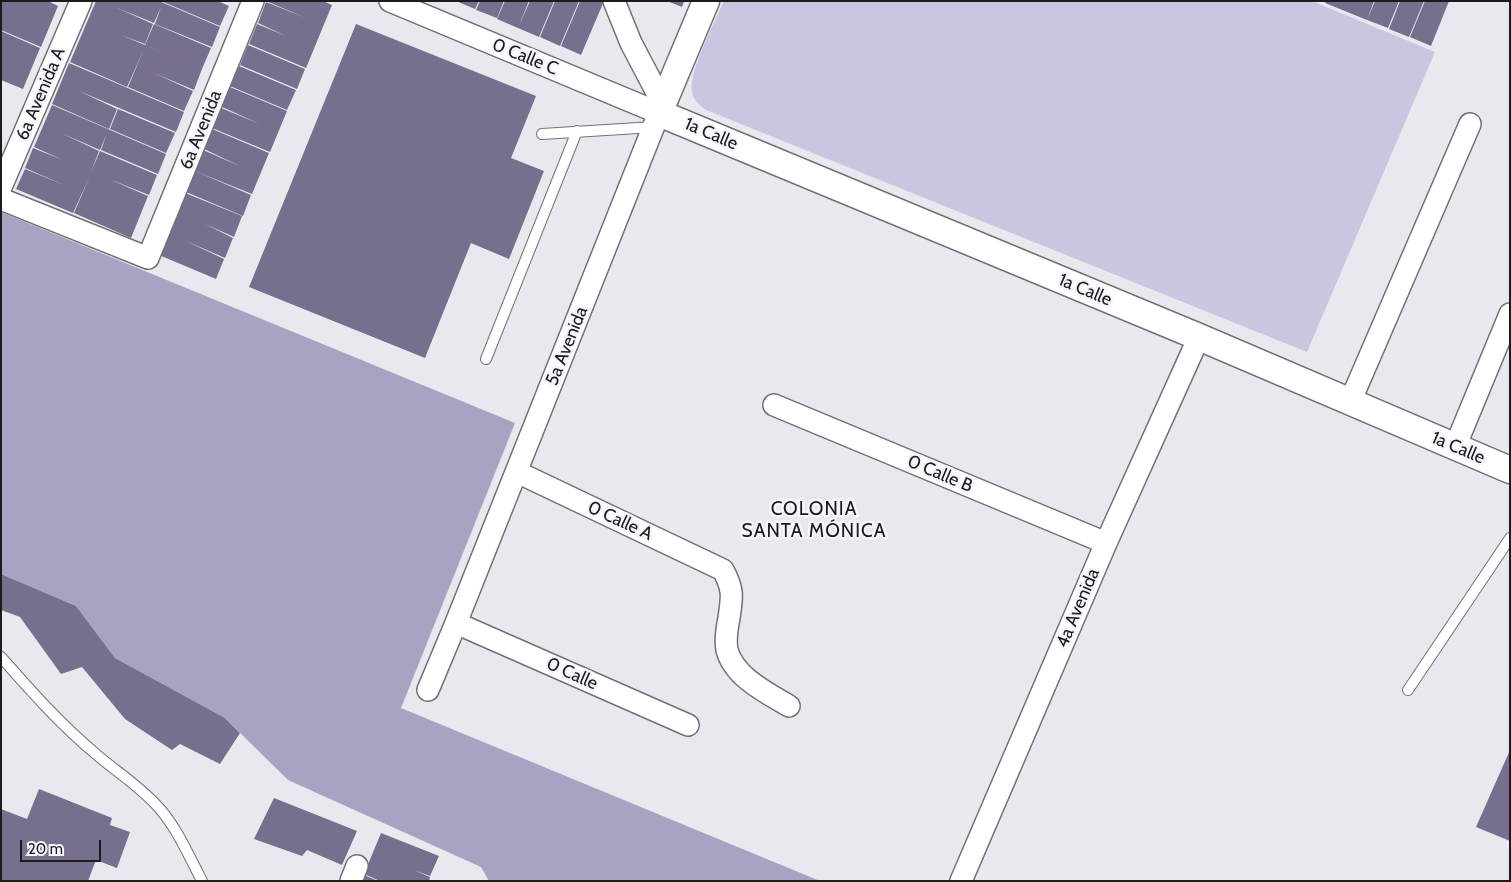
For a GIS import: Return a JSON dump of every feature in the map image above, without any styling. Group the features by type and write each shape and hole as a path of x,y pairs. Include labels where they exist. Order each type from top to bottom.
{"street":[{"name":"6a Avenida A","path":"1,187 81,1"},
{"name":"6a Avenida","path":"1,199 148,258 253,1"},
{"name":"0 Calle C","path":"390,1 659,115"},
{"path":"614,1 659,115"},
{"name":"5a Avenida","path":"428,690 706,1"},
{"name":"1a Calle","path":"659,115 1199,337 1510,470"},
{"path":"1350,402 1470,124"},
{"path":"1455,447 1510,314"},
{"name":"4a Avenida","path":"961,881 1106,543 1199,337"},
{"name":"0 Calle B","path":"774,405 1106,543"},
{"name":"0 Calle A","path":"517,472 723,570 731,583 732,597 726,638 727,650 734,664 747,679 789,706"},
{"name":"0 Calle","path":"456,623 688,725"}],"lane":[{"path":"542,134 577,132 659,115"},
{"path":"486,359 577,132"},
{"path":"1408,690 1510,538"},
{"path":"1,657 46,708 96,754 141,788 161,810 181,840 202,881"}],"shaded area":[{"path":"724,1 1312,1 1435,52 1307,352 706,110 694,98 692,83 703,47"},
{"path":"1,212 515,423 401,708 820,881 489,881 481,867 288,780 225,718 115,658 76,606 1,574"}],"building":[{"path":"1,1 48,1 58,6 41,47 1,30"},
{"path":"96,1 159,1 220,27 212,47 155,24 161,7 154,23 115,7 153,24 145,44 121,35 202,69 194,90 154,73 193,91 184,111 128,87 144,49 127,87 70,62"},
{"path":"161,1 218,1 229,6 220,26"},
{"path":"266,1 323,1 332,5 306,68 249,44 257,24 286,36 258,23 266,2 306,18"},
{"path":"456,1 479,1 475,9"},
{"path":"480,1 504,1 497,18 476,10"},
{"path":"505,1 529,1 518,28 497,19"},
{"path":"530,1 554,1 539,37 518,28"},
{"path":"555,1 579,1 560,46 540,37"},
{"path":"580,1 604,1 581,55 561,46"},
{"path":"667,1 684,1 682,7"},
{"path":"1326,1 1374,1 1367,20 1325,3"},
{"path":"1375,1 1399,1 1388,28 1367,20"},
{"path":"1400,1 1424,1 1409,37 1389,29"},
{"path":"1425,1 1449,1 1431,46 1410,37"},
{"path":"154,24 211,48 202,69 145,45"},
{"path":"356,24 536,96 511,158 544,171 509,259 471,243 425,358 249,287"},
{"path":"1,31 40,48 23,89 1,80"},
{"path":"248,45 305,69 297,89 240,65"},
{"path":"69,63 184,112 176,132 79,91 117,109 109,129 52,104"},
{"path":"239,66 296,90 287,110 230,86"},
{"path":"230,87 287,111 270,152 212,128 221,108 260,124 222,107"},
{"path":"52,105 166,154 158,174 101,150 107,133 100,150 61,133 99,151 91,172 100,151 157,175 149,195 109,179 148,196 131,238 74,213 90,176 73,213 16,189 25,169 64,185 25,168 33,148 63,160 34,147"},
{"path":"118,109 175,133 166,153 110,129"},
{"path":"212,129 269,153 252,194 195,171 203,150 242,167 204,149"},
{"path":"195,171 251,195 243,216 186,192"},
{"path":"185,193 242,216 234,237 205,224 233,238 225,258 186,241 224,259 216,279 159,255"},
{"path":"1,574 76,606 115,658 225,718 240,733 220,764 180,744 172,750 125,719 82,667 61,674 20,617 1,610"},
{"path":"1510,750 1510,841 1476,827"},
{"path":"39,789 112,818 110,825 130,832 117,868 96,860 88,881 1,881 1,809 27,819"},
{"path":"274,798 357,831 342,865 307,850 302,856 254,839"},
{"path":"381,833 439,856 430,876 414,870 430,877 429,881 380,881 364,874"},
{"path":"364,875 378,881 362,881"}],"district":[{"name":"COLONIA SANTA MÓNICA","path":"814,520"}]}
